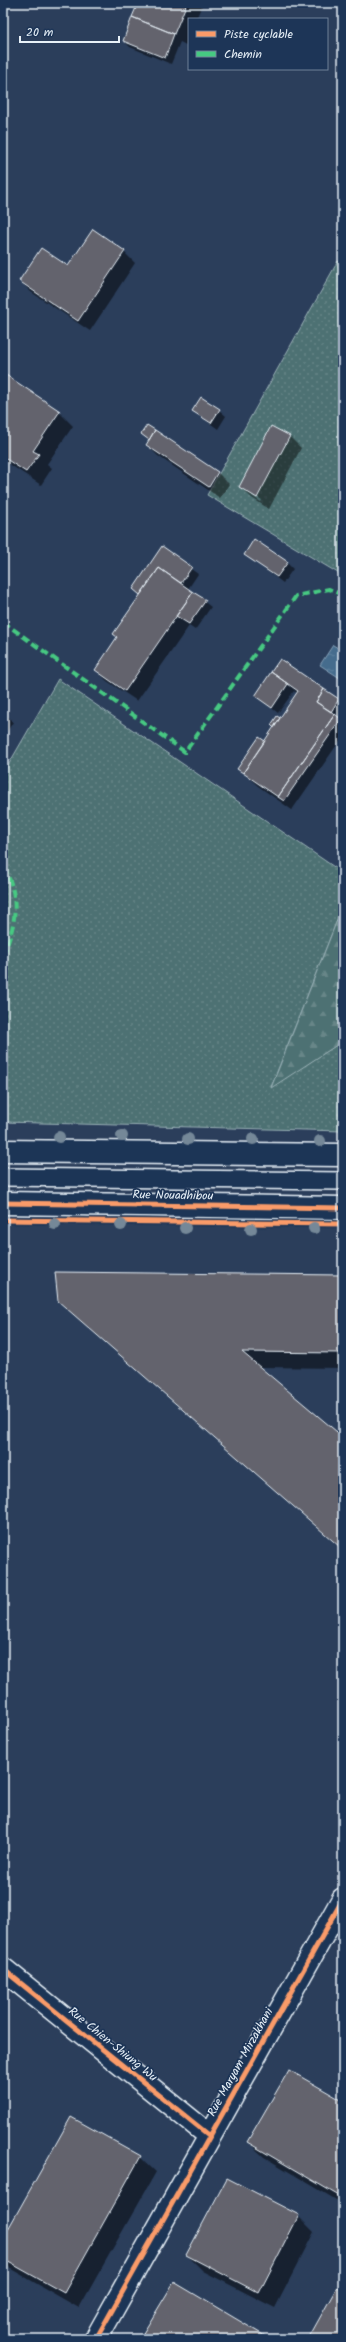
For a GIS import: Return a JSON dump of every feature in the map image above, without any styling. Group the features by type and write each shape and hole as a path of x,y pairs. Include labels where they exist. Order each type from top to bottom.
{"street":[{"path":"3,1152 343,1155"},
{"name":"Rue Nouadhibou","path":"3,1203 343,1208"},
{"name":"Rue Maryam Mirzakhani","path":"96,2339 343,1899"},
{"name":"Rue Chien-Shiung Wu","path":"3,1968 210,2136"}],"lane":[{"name":"Rue Nouadhibou","path":"3,1177 343,1181"}],"green space":[{"path":"338,261 343,263 343,576 207,495"},
{"path":"58,679 343,873 343,905 271,1087 343,1041 343,1131 3,1122 3,774"},
{"path":"343,905 343,1041 271,1088"}],"water":[{"path":"333,645 343,651 343,680 320,665"}],"building":[{"path":"138,3 187,3 174,34 132,17"},
{"path":"132,17 174,34 165,58 123,41"},
{"path":"93,229 125,251 78,321 19,281 41,248 68,266"},
{"path":"3,373 60,411 33,451 39,454 26,472 3,457"},
{"path":"201,397 220,409 211,423 192,411"},
{"path":"147,425 155,430 149,440 141,434"},
{"path":"271,426 290,436 257,498 239,487"},
{"path":"155,430 218,472 209,487 146,445"},
{"path":"254,539 288,562 277,577 244,555"},
{"path":"162,546 192,567 181,583 159,568 140,595 133,589"},
{"path":"159,568 193,592 125,691 95,670 117,637 113,634"},
{"path":"193,592 206,600 189,624 176,616"},
{"path":"280,659 324,689 316,702 335,714 278,797 243,773 298,691 271,672"},
{"path":"271,672 288,684 272,708 255,696"},
{"path":"324,689 339,699 331,712 316,702"},
{"path":"335,714 341,719 284,801 278,797"},
{"path":"277,716 280,718 274,728 271,725"},
{"path":"259,737 265,741 243,773 237,769"},
{"path":"55,1272 343,1275 343,1353 242,1352 343,1437 343,1544 340,1547 58,1301"},
{"path":"289,2070 343,2101 343,2189 339,2196 247,2142"},
{"path":"71,2117 141,2156 64,2293 3,2259 3,2238"},
{"path":"227,2178 299,2215 259,2293 186,2255"},
{"path":"174,2282 270,2339 149,2339 142,2335"},
{"path":"337,2287 343,2290 343,2339 308,2339"}],"marked path":[{"path":"3,622 185,752 296,596 329,589 343,595"},
{"path":"3,867 12,888 15,911 11,933 3,955"}],"cycle path":[{"path":"3,1203 343,1208"},
{"path":"3,1220 343,1224"},
{"path":"96,2339 343,1899"},
{"path":"3,1969 210,2136"}]}
